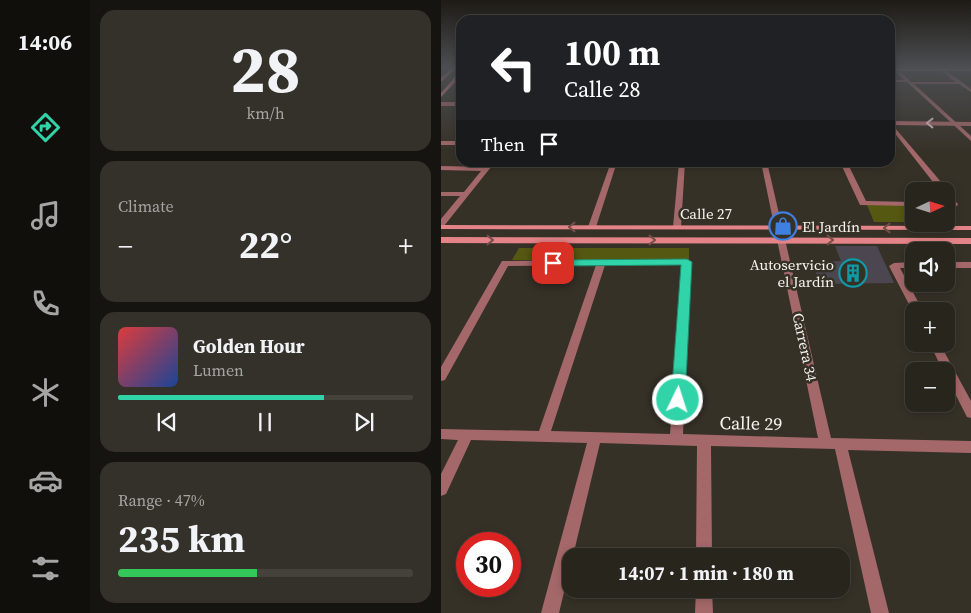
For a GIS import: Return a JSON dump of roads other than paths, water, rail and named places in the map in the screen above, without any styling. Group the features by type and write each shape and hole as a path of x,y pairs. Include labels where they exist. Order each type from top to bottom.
{"main road":[{"name":"Calle 27","path":"441,225 971,228"},
{"name":"Calle 27","path":"441,240 971,241"}],"street":[{"path":"924,96 971,139"},
{"path":"441,104 456,104"},
{"path":"895,124 971,124"},
{"path":"895,130 936,182"},
{"path":"441,143 456,143"},
{"path":"441,168 465,167"},
{"path":"441,225 488,167"},
{"path":"592,226 612,167"},
{"path":"677,227 682,167"},
{"name":"Carrera 34","path":"765,167 781,240 833,443 880,613"},
{"path":"845,167 863,203 905,204"},
{"path":"441,194 465,194"},
{"path":"441,377 505,263 687,262 676,440"},
{"path":"543,436 601,263"},
{"path":"905,265 894,266 905,287"},
{"path":"955,265 971,265"},
{"path":"939,352 971,412"},
{"name":"Calle 29","path":"441,434 971,446"},
{"path":"441,489 467,435"},
{"path":"550,613 595,438"},
{"path":"704,440 704,548"},
{"path":"704,598 704,613"}],"place":[{"name":"El Jardín","path":"783,226"},
{"name":"Autoservicio el Jardín","path":"853,273"}]}
